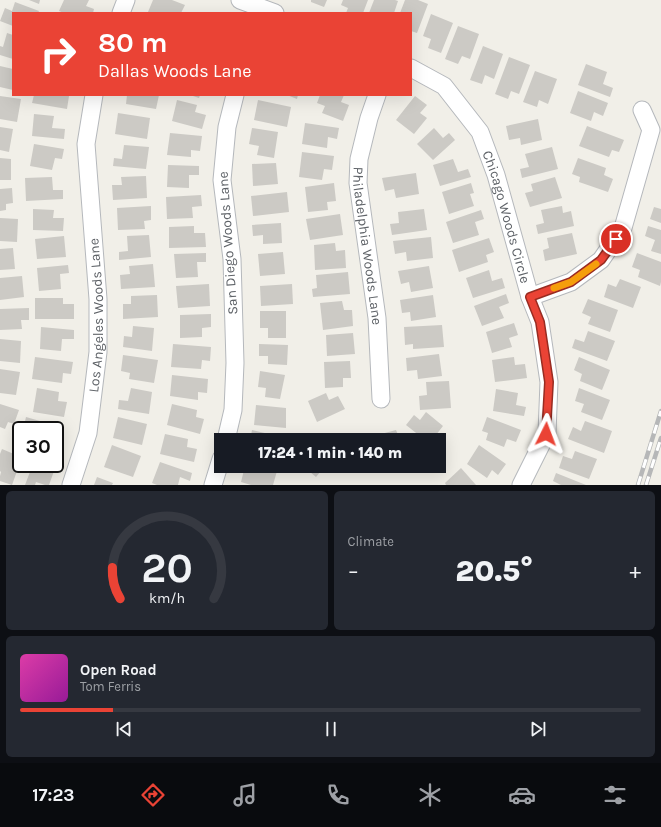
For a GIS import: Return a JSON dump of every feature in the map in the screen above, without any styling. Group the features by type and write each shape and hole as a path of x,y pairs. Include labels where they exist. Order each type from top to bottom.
{"street":[{"path":"121,12 126,0"},
{"path":"240,0 269,12"},
{"name":"Chicago Woods Circle","path":"412,69 444,86 480,132 496,175 530,297 540,322 549,382 546,434 521,485"},
{"name":"Los Angeles Woods Lane","path":"71,485 88,433 98,352 98,299 86,144 94,96"},
{"name":"San Diego Woods Lane","path":"228,433 233,410 235,363 232,259 222,180 226,127 235,96"},
{"name":"Philadelphia Woods Lane","path":"377,96 368,118 359,159 358,183 377,318 381,399"},
{"path":"530,297 571,282 601,260 623,228 651,130 642,110"},
{"path":"214,485 217,473"}],"building":[{"path":"29,0 40,0 39,4"},
{"path":"64,0 89,0 86,6 94,9 93,12 59,11"},
{"path":"153,0 172,0 185,5 182,12 148,12"},
{"path":"311,0 327,0 324,7 311,2"},
{"path":"343,0 368,0 363,12 346,12 348,8 341,5"},
{"path":"374,0 398,1 394,12 369,12"},
{"path":"405,0 418,0 428,4 417,33 412,31 412,12 400,12"},
{"path":"15,2 39,11 12,12 12,26 0,21 5,8 12,11"},
{"path":"431,14 453,23 441,53 428,48 431,39 423,36"},
{"path":"458,26 479,34 470,59 462,56 458,64 445,59"},
{"path":"7,33 12,35 12,59 0,55 0,46 3,47"},
{"path":"483,46 503,54 494,79 485,75 482,84 470,80"},
{"path":"509,57 530,65 519,94 511,91 508,99 495,94"},
{"path":"586,64 607,72 603,84 613,88 610,97 578,85"},
{"path":"0,66 12,69 12,90 0,87"},
{"path":"535,71 557,79 548,104 539,100 537,107 523,102"},
{"path":"578,91 608,103 603,116 594,112 591,121 570,113"},
{"path":"0,96 21,99 17,122 0,119"},
{"path":"34,96 69,96 67,109 32,103"},
{"path":"127,96 159,96 156,109 126,104"},
{"path":"290,96 298,96 297,99"},
{"path":"320,96 344,96 341,102 349,105 343,121 322,113 325,106 317,103"},
{"path":"415,96 427,105 420,113 427,118 414,134 396,120"},
{"path":"177,100 197,105 195,112 206,115 202,129 172,121"},
{"path":"258,100 291,107 287,127 254,120"},
{"path":"118,113 150,118 147,139 115,134"},
{"path":"34,114 54,116 52,128 65,129 64,139 32,136"},
{"path":"538,119 542,140 521,145 520,138 509,140 506,126"},
{"path":"305,123 339,128 337,139 328,137 327,148 302,144"},
{"path":"587,126 624,140 619,152 612,150 609,157 579,146"},
{"path":"0,127 13,129 9,152 0,150"},
{"path":"252,128 278,132 274,158 257,155 259,146 249,144"},
{"path":"434,128 443,138 449,133 455,140 433,160 417,144"},
{"path":"170,133 202,136 200,151 191,150 191,157 167,155"},
{"path":"34,144 64,149 62,159 55,158 52,170 30,166"},
{"path":"124,145 149,147 146,169 113,166 114,158 122,159"},
{"path":"552,147 558,169 522,178 520,169 529,167 525,154"},
{"path":"302,152 334,156 332,170 324,169 322,180 299,177"},
{"path":"0,158 11,159 11,180 0,180"},
{"path":"578,158 606,168 604,175 613,179 608,192 579,182 580,177 572,174"},
{"path":"453,159 458,172 468,169 471,177 440,186 433,165"},
{"path":"276,163 278,184 253,186 252,164"},
{"path":"168,165 199,166 199,175 189,175 189,188 167,187"},
{"path":"416,173 419,194 396,198 394,189 385,191 382,178"},
{"path":"146,176 147,198 113,200 112,185 122,185 121,177"},
{"path":"52,177 53,190 63,190 63,199 26,201 25,178"},
{"path":"555,177 562,198 530,207 525,193 533,191 531,184"},
{"path":"334,183 336,201 327,202 328,210 308,212 305,187"},
{"path":"471,183 474,193 470,194 474,206 449,214 442,192"},
{"path":"12,188 13,203 6,204 6,210 0,211 0,189"},
{"path":"287,192 289,212 253,216 251,196"},
{"path":"201,195 202,206 192,207 193,218 167,219 166,197"},
{"path":"151,206 151,220 144,221 145,229 118,230 117,208"},
{"path":"562,206 563,213 571,211 574,226 538,234 536,225 544,223 541,210"},
{"path":"654,207 661,209 661,223 650,219"},
{"path":"33,209 54,210 53,218 64,218 63,231 33,230"},
{"path":"424,209 427,230 392,235 390,224 399,223 398,212"},
{"path":"481,210 484,219 475,222 479,235 453,243 446,222"},
{"path":"340,214 343,235 310,240 306,219"},
{"path":"0,218 18,219 17,242 0,241"},
{"path":"281,223 282,243 263,244 263,235 253,236 252,225"},
{"path":"194,226 194,233 205,233 206,247 169,248 169,227"},
{"path":"648,226 661,230 661,254 651,251 655,240 645,236"},
{"path":"572,233 577,254 545,261 543,250 549,248 547,238"},
{"path":"149,235 151,257 119,260 119,252 128,251 127,236"},
{"path":"64,236 66,257 37,259 35,239"},
{"path":"431,237 433,258 407,261 406,252 395,254 393,241"},
{"path":"489,238 494,252 486,255 488,262 459,272 452,250"},
{"path":"335,243 336,251 345,250 346,268 315,270 314,245"},
{"path":"13,248 15,269 0,270 0,249"},
{"path":"283,252 285,274 260,276 258,254"},
{"path":"206,253 206,262 197,262 198,277 176,278 174,254"},
{"path":"637,253 661,262 660,286 638,277 640,270 632,267"},
{"path":"153,264 155,287 121,289 120,275 130,274 129,266"},
{"path":"68,265 69,273 60,274 61,289 39,291 37,268"},
{"path":"429,266 433,288 411,292 409,282 401,284 398,271"},
{"path":"489,270 492,281 502,278 505,288 473,298 466,278"},
{"path":"348,272 350,294 313,297 312,289 317,288 316,275"},
{"path":"22,276 24,297 0,300 0,278"},
{"path":"620,279 641,287 633,308 604,297 608,284 616,287"},
{"path":"209,284 210,306 178,308 176,286"},
{"path":"292,284 293,304 261,306 260,286"},
{"path":"506,294 509,303 499,307 504,318 482,326 474,306"},
{"path":"157,295 158,317 123,319 123,304 131,304 131,296"},
{"path":"433,295 436,317 411,321 410,312 402,313 400,300"},
{"path":"35,298 63,298 63,304 74,304 74,319 35,319"},
{"path":"588,299 618,310 610,332 588,324 591,317 582,313"},
{"path":"342,301 344,310 352,310 353,326 323,330 320,303"},
{"path":"29,308 29,320 21,320 22,329 0,330 0,309"},
{"path":"260,311 286,311 286,338 268,338 268,328 260,328"},
{"path":"211,314 211,327 202,328 202,337 180,338 180,315"},
{"path":"514,323 518,335 509,338 512,347 492,353 486,332"},
{"path":"442,325 444,347 413,349 413,344 405,345 404,327"},
{"path":"133,326 154,328 152,351 123,347 124,336 132,337"},
{"path":"41,327 74,330 74,339 62,339 61,351 40,349"},
{"path":"588,331 615,341 607,361 572,348 575,339 584,342"},
{"path":"353,333 355,354 327,356 326,335"},
{"path":"0,339 21,341 20,363 0,361"},
{"path":"173,344 211,347 210,361 202,360 201,369 171,367"},
{"path":"259,344 288,345 287,365 268,364 268,356 259,356"},
{"path":"439,354 442,376 418,379 417,370 407,371 406,358"},
{"path":"123,355 158,360 154,383 129,379 130,373 121,371"},
{"path":"35,357 73,362 71,374 63,373 62,383 32,379"},
{"path":"514,357 515,365 525,364 527,378 495,382 492,360"},
{"path":"579,357 610,370 602,390 580,381 582,374 574,370"},
{"path":"350,361 351,378 343,378 343,387 325,388 324,362"},
{"path":"0,369 20,372 16,395 0,393"},
{"path":"260,371 285,375 280,399 265,397 266,388 258,387"},
{"path":"172,375 208,379 207,393 198,392 198,400 170,396"},
{"path":"449,381 451,408 420,410 419,396 427,395 426,382"},
{"path":"37,388 59,392 58,401 67,402 64,417 33,412"},
{"path":"131,388 152,392 149,414 118,409 119,400 128,401"},
{"path":"579,388 610,400 602,420 581,412 584,404 575,401"},
{"path":"496,389 518,393 516,405 526,407 524,416 493,411"},
{"path":"326,393 329,400 338,396 345,409 317,422 308,401"},
{"path":"0,404 19,410 15,421 12,421 12,423 8,422 5,429 0,427"},
{"path":"172,404 197,410 196,417 204,419 200,434 167,425"},
{"path":"256,405 286,408 286,428 254,425"},
{"path":"426,412 443,426 438,433 416,433 406,425 414,415 420,420"},
{"path":"26,417 40,421 25,421"},
{"path":"118,417 147,424 142,445 113,438"},
{"path":"487,417 521,430 516,442 507,439 504,447 486,440 488,433 482,431"},
{"path":"585,421 612,431 604,453 568,439 573,427 581,431"},
{"path":"252,430 265,433 251,433"},
{"path":"396,430 397,433 385,433"},
{"path":"165,434 188,439 187,447 197,449 194,462 160,454"},
{"path":"112,445 141,456 133,477 104,467"},
{"path":"479,445 506,464 498,475 492,470 487,478 467,464"},
{"path":"2,449 12,453 12,473 16,473 12,485 0,481 0,454"},
{"path":"575,451 597,459 589,479 559,468 563,456 572,459"},
{"path":"160,462 192,473 190,481 180,477 178,485 157,485 152,483"},
{"path":"461,468 476,485 446,485 445,483"},
{"path":"30,473 53,473 49,485 36,482 35,485 25,485"},
{"path":"243,473 276,473 273,485 251,485 241,482"},
{"path":"311,473 319,473 316,477"},
{"path":"556,473 586,485 561,485 553,481"},
{"path":"97,477 113,483 112,485 94,485"}],"railway":[{"path":"638,485 661,411"},
{"path":"646,485 661,438"}],"slow traffic":[{"path":"554,288 571,282 596,264"}],"route":[{"path":"546,434 549,382 540,322 530,297 571,282 601,260 616,239"}]}
